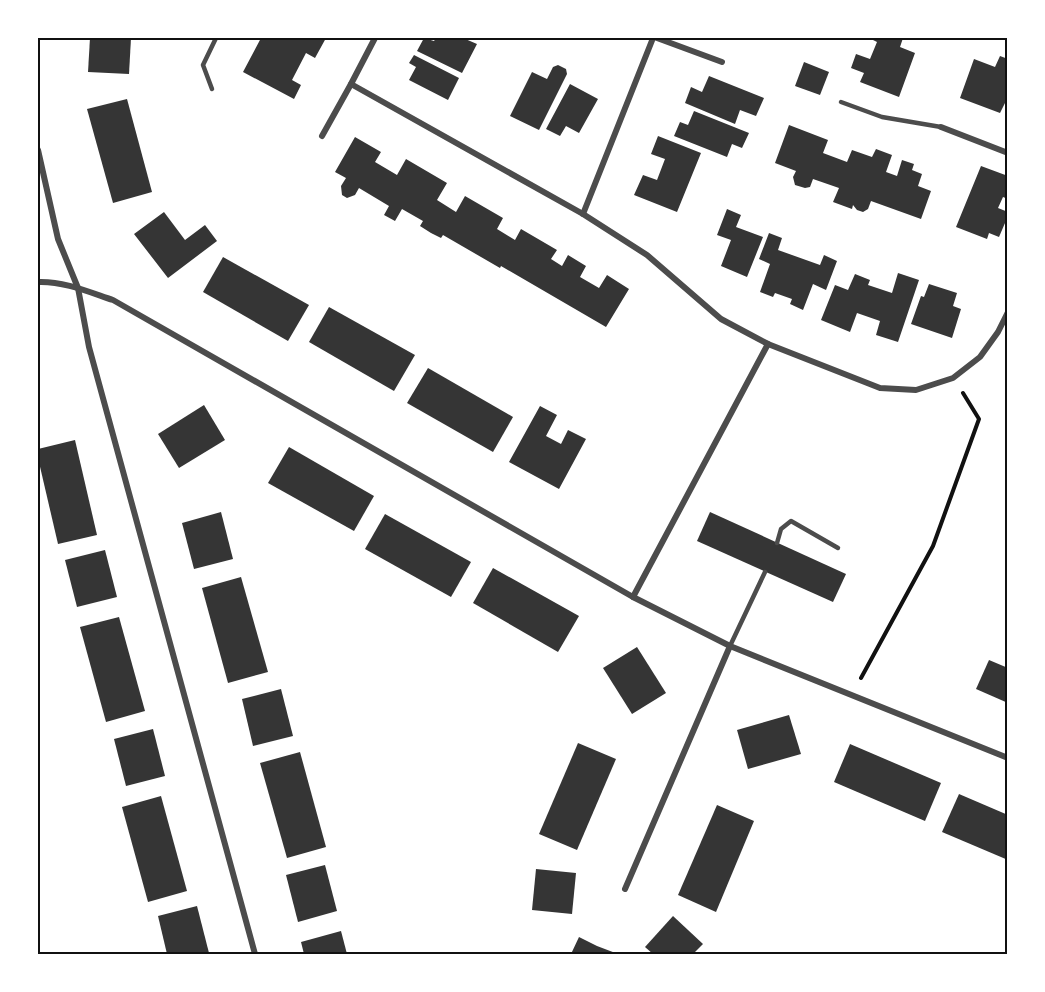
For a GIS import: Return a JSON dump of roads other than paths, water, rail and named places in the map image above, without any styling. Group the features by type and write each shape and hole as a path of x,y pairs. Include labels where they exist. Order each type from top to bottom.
{"street":[{"path":"322,136 375,38"},
{"path":"583,214 655,38 722,62"},
{"path":"351,84 583,214 647,255 721,320 768,344 880,388 916,390 953,378 980,357 998,332 1008,312"},
{"path":"941,127 1008,153"},
{"path":"38,150 58,239 78,288 89,347 255,954"},
{"path":"38,282 78,288 113,300 633,597 730,646 1008,758"},
{"path":"633,597 768,344"},
{"path":"625,890 730,646"}],"lane":[{"path":"212,90 203,65 216,38"},
{"path":"841,102 882,117 941,127"},
{"path":"777,543 781,529 791,520 838,548"},
{"path":"730,646 765,572"}]}
